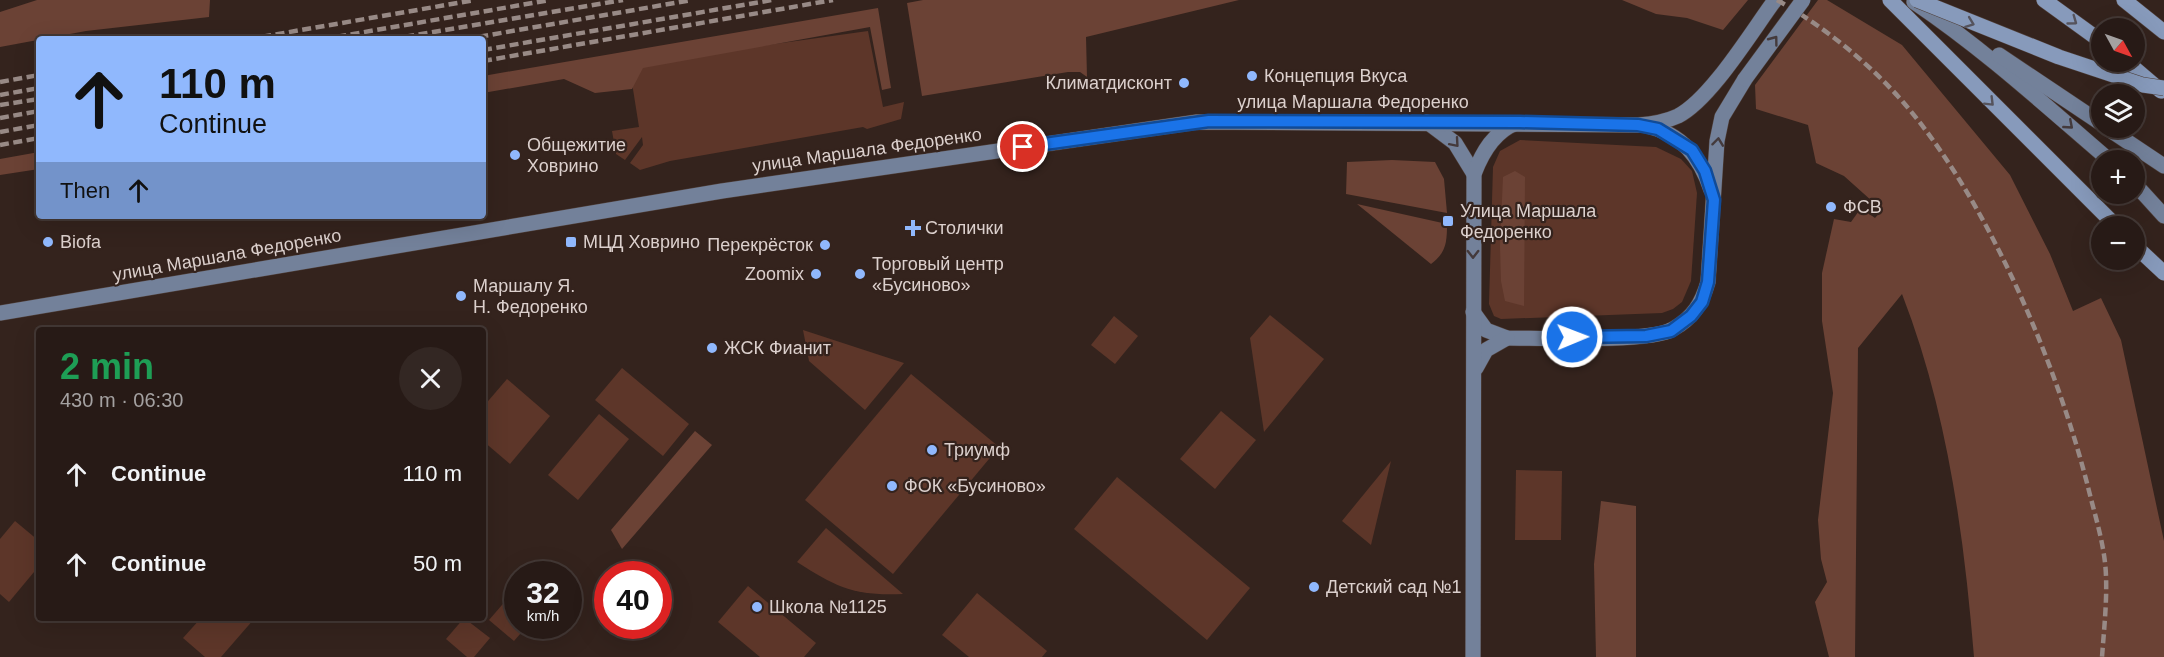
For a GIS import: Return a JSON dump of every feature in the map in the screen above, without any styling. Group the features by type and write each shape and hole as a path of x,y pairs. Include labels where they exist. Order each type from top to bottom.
{"main road":[{"path":"1890,0 2105,216"},
{"path":"1917,0 2059,57 2143,85 2164,88"},
{"path":"2043,0 2091,34"},
{"path":"2124,0 2164,32"},
{"path":"2139,72 2164,94"},
{"path":"2145,255 2164,273"}],"street":[{"name":"улица Маршала Федоренко","path":"0,313 722,190 1197,122 1520,122 1638,125 1660,123 1679,116 1695,104 1775,0"},
{"path":"1473,310 1481,326 1492,334 1507,338 1646,336 1671,331 1691,316 1702,302 1708,282 1717,141 1722,117 1745,79 1803,0"},
{"path":"1910,0 1960,34 2006,59 2091,117"},
{"path":"1960,34 2097,150"},
{"path":"1427,122 1455,143 1474,174"},
{"path":"1473,657 1474,174 1484,152 1495,137 1520,122"},
{"path":"1638,125 1666,133 1692,150 1705,171 1714,200"},
{"path":"2122,138 2164,166"},
{"path":"2145,195 2164,216"},
{"path":"1475,383 1476,364 1481,356 1492,345 1507,338"}],"shaded area":[{"path":"37,0 210,0 209,17 59,36 36,36 36,40 0,47 0,12"},
{"path":"923,0 1239,0 1086,37 1087,77 1080,72 1068,72 922,96 907,3"},
{"path":"1622,0 1748,0 1723,30 1687,18 1656,14"},
{"path":"1818,0 1827,0 1902,45 2010,175 2050,254 2073,311 2101,298 2121,340 2164,541 2164,657 1974,657 1959,519 1942,427 1918,338 1902,294 1858,348 1855,657 1829,657 1815,602 1827,582 1821,559 1818,520 1833,393 1822,321 1822,273 1834,219 1851,222 1861,208 1875,218 1882,210 1844,176 1816,163 1808,125 1756,109 1755,85"},
{"path":"878,8 891,88 882,90 870,27 643,68 632,89 595,93 564,79 486,92 486,75"},
{"path":"868,31 883,107 904,102 901,119 867,129 863,127 670,161 640,170 630,163 643,145 642,137 625,160 616,154 612,131 639,127 629,64"},
{"path":"1520,140 1656,147 1681,159 1692,171 1697,193 1691,281 1682,302 1662,313 1501,319 1494,316 1489,304 1493,167 1500,151"},
{"path":"36,153 36,169 0,175 0,159"},
{"path":"1392,160 1435,162 1444,179 1447,213 1346,194 1347,162"},
{"path":"1515,171 1525,177 1524,306 1505,301 1501,281 1503,177"},
{"path":"1357,204 1447,224 1443,251 1431,264"},
{"path":"1270,315 1324,359 1264,432 1250,338"},
{"path":"1114,316 1138,336 1115,364 1091,345"},
{"path":"803,330 904,363 865,410 809,361"},
{"path":"622,368 689,424 663,456 595,400"},
{"name":"ФОК «Бусиново»","path":"911,374 999,447 893,574 805,500"},
{"path":"507,379 550,416 510,464 486,444 486,404"},
{"path":"1221,411 1256,440 1215,489 1180,459"},
{"path":"599,414 629,439 578,500 548,475"},
{"path":"695,431 712,445 622,549 611,530"},
{"path":"1391,461 1371,545 1342,521"},
{"path":"1516,470 1562,471 1561,540 1515,540"},
{"path":"1117,477 1250,588 1207,640 1074,529"},
{"path":"1601,501 1636,506 1636,657 1596,657 1594,564"},
{"path":"15,521 36,538 36,570 9,602 0,594 0,539"},
{"path":"826,528 903,594 859,592 836,584 797,562"},
{"path":"748,586 816,643 804,657 760,657 718,622"},
{"path":"977,593 1047,651 1042,657 969,657 942,635"},
{"path":"504,603 504,633 489,620"},
{"path":"198,621 252,621 221,657 205,657 183,638"},
{"path":"461,621 468,621 490,638 474,657 467,657 446,639"}],"railway":[{"path":"266,36 475,0"},
{"path":"341,36 550,0"},
{"path":"410,36 623,0"},
{"path":"483,36 692,0"},
{"path":"486,49 772,0"},
{"path":"486,60 833,0"},
{"path":"1777,0 1811,21 1844,46 1903,102 1934,142 1964,187 1991,235 2016,286 2059,391 2089,491 2100,533 2105,565 2106,596 2102,657"},
{"path":"0,82 36,76"},
{"path":"0,95 36,89"},
{"path":"0,105 36,99"},
{"path":"0,118 36,112"},
{"path":"0,132 36,126"},
{"path":"0,145 36,139"}],"place":[{"name":"Концепция Вкуса","path":"1252,76"},
{"name":"Климатдисконт","path":"1184,83"},
{"name":"Общежитие Ховрино","path":"515,155"},
{"name":"ФСВ","path":"1831,207"},
{"name":"Улица Маршала Федоренко","path":"1448,221"},
{"name":"Столички","path":"913,228"},
{"name":"Biofa","path":"48,242"},
{"name":"МЦД Ховрино","path":"571,242"},
{"name":"Перекрёсток","path":"825,245"},
{"name":"Zoomix","path":"816,274"},
{"name":"Торговый центр «Бусиново»","path":"860,274"},
{"name":"Маршалу Я. Н. Федоренко","path":"461,296"},
{"name":"ЖСК Фианит","path":"712,348"},
{"name":"Триумф","path":"932,450"},
{"name":"ФОК «Бусиново»","path":"892,486"},
{"name":"Детский сад №1","path":"1314,587"},
{"name":"Школа №1125","path":"757,607"}],"route":[{"path":"1023,147 1209,121 1520,122 1638,125 1658,129 1692,150 1705,171 1714,200 1708,282 1702,302 1691,316 1671,331 1646,336 1572,337"}]}
